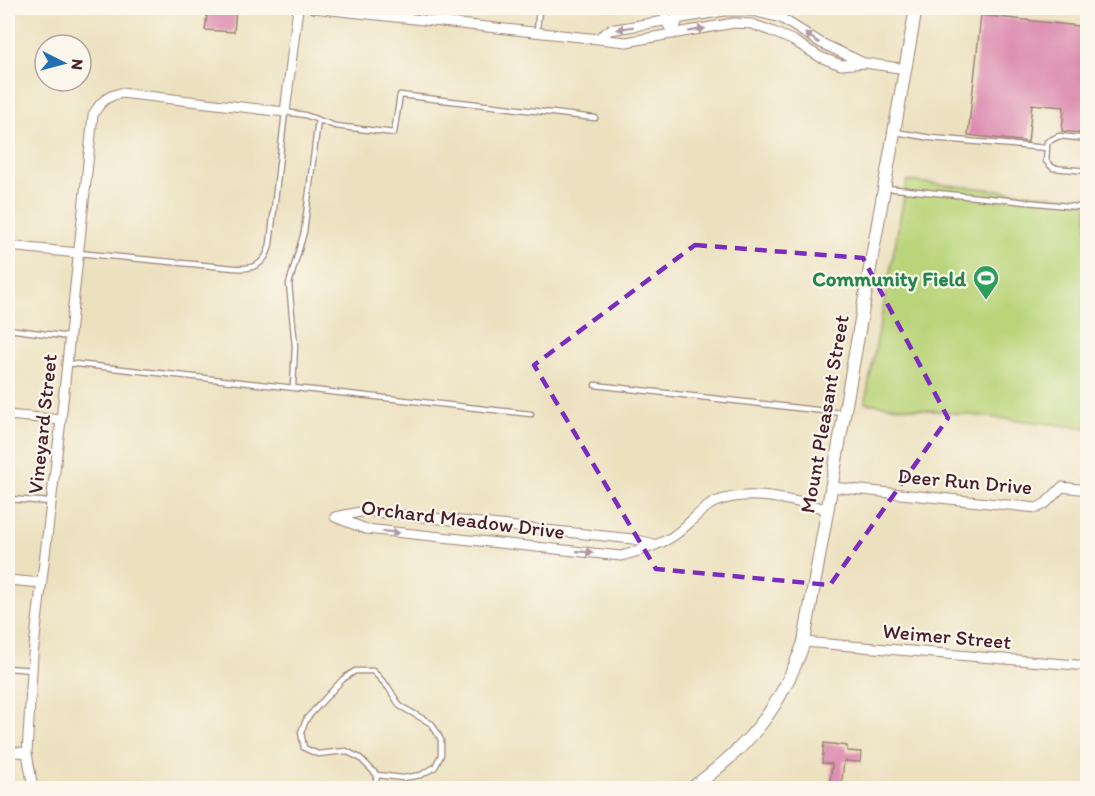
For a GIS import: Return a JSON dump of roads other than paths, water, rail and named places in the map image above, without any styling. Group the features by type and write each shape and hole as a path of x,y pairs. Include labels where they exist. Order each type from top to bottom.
{"main road":[{"name":"Mount Pleasant Street","path":"692,789 721,766 766,719 794,671 804,642 916,8"}],"street":[{"path":"285,112 298,8"},
{"path":"314,8 626,42 734,24 752,24 794,41 820,57 841,65 865,63 906,69"},
{"path":"665,8 666,21 673,34"},
{"path":"673,34 678,19 676,8"},
{"path":"598,38 610,30 724,11 753,11 781,18 820,43 865,63"},
{"name":"Vineyard Street","path":"33,789 27,753 32,670 70,337 91,122 101,102 114,94 130,93 285,112"},
{"path":"8,246 78,253"},
{"path":"8,414 61,420"},
{"name":"Deer Run Drive","path":"832,487 1037,508 1046,503 1062,487 1088,490"},
{"name":"Orchard Meadow Drive","path":"654,544 633,539 364,511 335,517 366,529 621,556 639,552 674,536 713,503 737,496 760,495 828,508"},
{"path":"8,580 42,583"},
{"name":"Weimer Street","path":"804,642 1088,666"},
{"path":"8,751 27,753"}],"lane":[{"path":"537,32 539,8"},
{"path":"78,253 240,269 257,266 265,259 270,244 285,112 305,115 335,126 394,133 400,95 594,118"},
{"path":"293,387 295,346 290,284 304,232 318,120"},
{"path":"894,132 931,138 1047,148"},
{"path":"1088,139 1059,136 1047,142 1046,161 1053,168 1088,171"},
{"path":"883,187 1088,208"},
{"path":"8,329 70,337"},
{"path":"67,363 531,414"},
{"path":"595,385 844,413"},
{"path":"8,499 51,502"},
{"path":"8,668 32,670"},
{"path":"355,671 373,671 388,687 400,706 432,724 441,740 441,755 435,767 421,775 403,778 377,775 360,758 346,751 318,754 304,748 301,732 308,718 343,679 355,671"},
{"path":"375,789 377,775"}],"place":[{"name":"Community Field","path":"986,301"}]}
